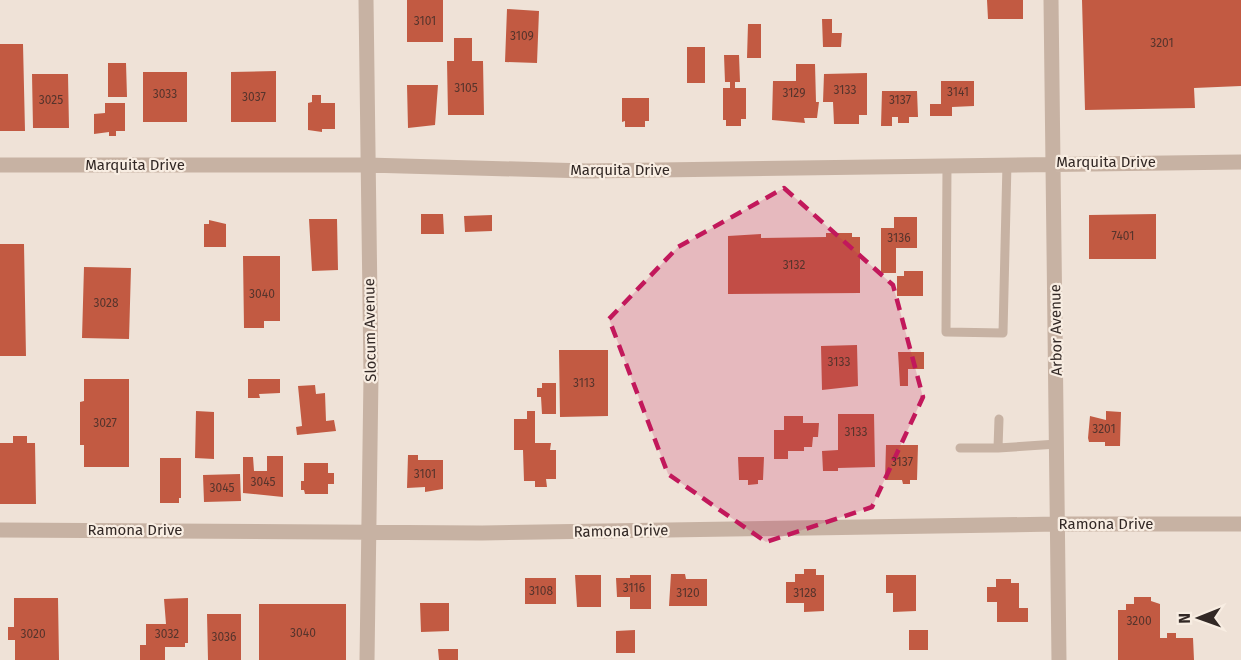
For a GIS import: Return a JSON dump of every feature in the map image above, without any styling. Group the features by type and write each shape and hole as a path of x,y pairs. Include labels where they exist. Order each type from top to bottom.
{"street":[{"name":"Slocum Avenue","path":"366,0 372,376 367,660"},
{"name":"Arbor Avenue","path":"1051,0 1059,660"},
{"name":"Marquita Drive","path":"0,165 367,165 587,171 1241,162"},
{"name":"Ramona Drive","path":"0,530 482,533 1058,524 1241,525"}],"lane":[{"path":"947,165 946,332 1003,333 1007,164"},
{"path":"998,448 999,419"},
{"path":"960,448 1057,444"}],"highlighted area":[{"path":"784,188 893,285 923,397 872,507 766,542 668,474 609,319 678,247"}],"building":[{"path":"407,0 443,0 443,42 407,42"},
{"path":"987,0 1023,0 1023,19 988,19"},
{"path":"1082,0 1241,0 1241,86 1194,88 1195,108 1085,110"},
{"path":"507,9 539,11 537,63 505,62"},
{"path":"822,19 832,19 832,33 842,33 841,47 823,47"},
{"path":"748,24 761,24 761,58 747,58"},
{"path":"454,38 472,38 472,61 483,61 484,115 448,115 447,61 454,61"},
{"path":"0,44 23,44 25,131 0,131"},
{"path":"687,47 705,47 705,83 687,83"},
{"path":"724,55 739,55 740,82 735,82 735,88 746,88 746,119 741,119 741,126 726,126 726,120 723,120 723,88 730,88 730,82 725,82"},
{"path":"108,63 126,63 127,97 108,97"},
{"path":"796,64 815,64 816,102 819,102 817,118 804,118 805,123 772,120 773,81 796,81"},
{"path":"276,71 276,122 231,122 231,72"},
{"path":"143,72 187,72 187,122 143,122"},
{"path":"867,73 867,115 859,115 859,124 834,124 833,102 823,102 824,74"},
{"path":"32,74 68,74 69,128 33,128"},
{"path":"941,81 974,81 974,106 952,107 952,116 930,116 930,104 941,104"},
{"path":"407,85 438,85 435,125 408,128"},
{"path":"882,91 917,91 918,117 909,117 909,123 898,123 898,117 892,117 892,126 881,126"},
{"path":"312,95 321,95 321,103 335,103 335,129 322,129 322,132 308,130 308,103 312,102"},
{"path":"622,98 649,98 649,121 645,121 645,127 625,127 625,121 622,122"},
{"path":"105,103 125,103 125,131 116,131 116,136 109,136 109,132 94,134 94,114 105,113"},
{"path":"421,214 443,214 444,234 421,234"},
{"path":"1156,214 1156,259 1089,259 1089,215"},
{"path":"492,215 492,231 465,232 464,216"},
{"path":"894,217 917,217 917,248 896,248 896,273 881,273 881,228 894,228"},
{"path":"309,219 337,219 338,270 312,271"},
{"path":"209,220 226,224 226,247 204,247 204,224 209,224"},
{"path":"826,233 852,233 852,237 860,237 860,293 728,294 728,236 761,234 761,238 826,237"},
{"path":"0,244 24,244 26,356 0,356"},
{"path":"243,256 280,256 280,321 264,321 264,328 244,328"},
{"path":"84,267 131,268 129,339 82,338"},
{"path":"904,271 923,271 923,296 897,296 897,276 904,276"},
{"path":"857,345 858,386 822,390 821,346"},
{"path":"559,350 608,350 608,416 560,417"},
{"path":"898,352 924,352 924,369 908,369 908,386 900,386"},
{"path":"84,379 129,379 129,467 84,467 84,445 80,445 80,402 84,401"},
{"path":"248,379 280,379 280,393 259,394 260,398 248,398"},
{"path":"542,383 556,383 556,414 542,414 541,397 537,397 537,388 542,388"},
{"path":"315,385 316,394 325,393 326,421 334,420 336,431 297,435 296,427 302,426 298,386"},
{"path":"196,411 214,412 214,459 195,458"},
{"path":"527,411 535,411 535,443 551,443 550,450 556,450 556,479 546,479 547,487 535,487 535,481 524,481 523,450 514,450 514,419 527,419"},
{"path":"1106,411 1121,412 1120,446 1105,446 1105,442 1089,442 1090,416 1106,420"},
{"path":"838,414 874,414 875,467 838,468 838,471 823,471 822,451 838,450"},
{"path":"784,416 803,416 803,423 819,423 818,437 813,437 812,447 804,447 804,451 788,451 788,459 774,459 774,430 784,430"},
{"path":"13,436 27,436 27,443 35,443 36,504 0,504 0,443 13,443"},
{"path":"886,445 918,445 917,480 910,480 910,484 903,484 902,480 885,480"},
{"path":"408,455 418,455 418,460 443,460 443,489 425,492 425,487 407,488"},
{"path":"267,456 283,456 283,497 243,493 243,457 253,457 254,471 267,471"},
{"path":"738,457 764,457 763,480 758,480 758,484 748,485 748,480 739,480"},
{"path":"160,458 181,458 179,503 160,503"},
{"path":"304,463 328,463 328,473 334,473 334,484 328,484 328,494 305,494 304,490 301,490 301,481 304,481"},
{"path":"240,474 241,501 204,502 203,475"},
{"path":"804,569 816,569 816,575 824,575 824,611 804,612 804,603 786,603 786,582 795,582 795,574 804,574"},
{"path":"671,574 685,574 686,579 707,579 707,606 669,606"},
{"path":"575,575 601,575 601,607 577,607"},
{"path":"630,575 651,575 651,609 630,609 630,597 617,597 616,578 630,578"},
{"path":"886,575 916,575 916,611 893,612 893,593 886,593"},
{"path":"525,578 556,578 556,604 525,604"},
{"path":"996,579 1011,579 1011,583 1019,583 1019,608 1028,608 1028,622 997,622 997,602 987,602 987,587 996,587"},
{"path":"1134,597 1151,597 1151,601 1160,604 1160,638 1167,638 1167,633 1176,633 1176,638 1193,638 1194,660 1118,660 1118,610 1126,610 1126,604 1134,604"},
{"path":"14,598 58,598 59,660 15,660 15,640 8,640 8,627 14,627"},
{"path":"188,598 188,643 185,643 185,647 165,647 165,660 140,660 140,645 146,645 146,624 166,624 164,599"},
{"path":"420,603 449,603 449,631 421,632"},
{"path":"259,604 346,604 346,660 259,660"},
{"path":"207,614 241,614 241,660 208,660"},
{"path":"635,630 635,653 616,653 616,631"},
{"path":"909,630 928,630 928,650 909,650"},
{"path":"438,649 458,649 458,660 439,660"}]}
